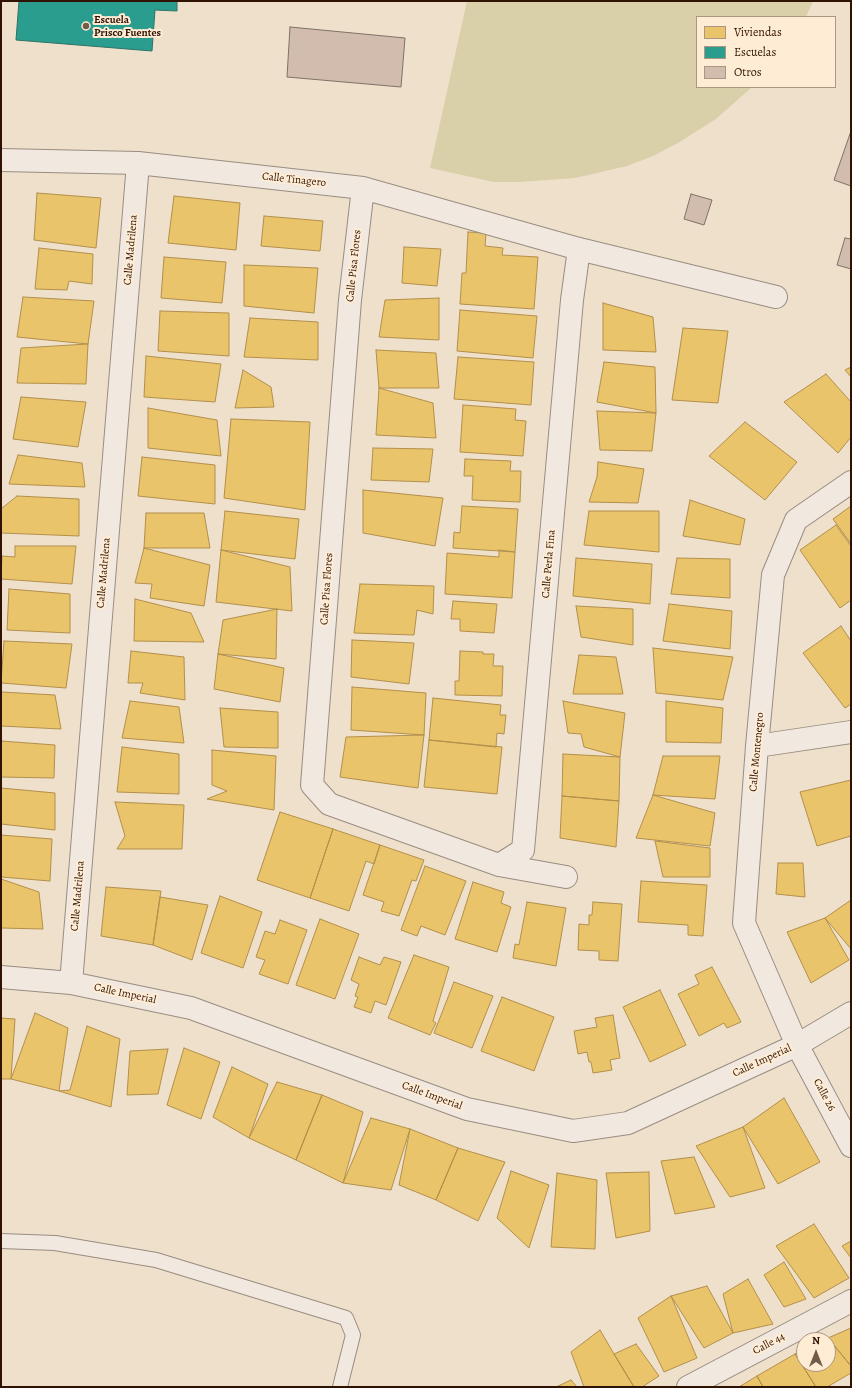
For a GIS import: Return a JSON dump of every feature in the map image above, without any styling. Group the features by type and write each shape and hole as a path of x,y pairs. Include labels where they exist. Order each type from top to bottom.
{"street":[{"name":"Calle Tinagero","path":"1,160 138,163 363,188 579,249 776,297"},
{"name":"Calle Madrilena","path":"71,983 138,163"},
{"name":"Calle Pisa Flores","path":"363,188 350,300 312,785 329,804 499,865 566,877"},
{"name":"Calle Perla Fina","path":"499,865 523,850 572,300 579,249"},
{"name":"Calle Montenegro","path":"797,1045 744,923 757,746 773,575 796,520 851,482"},
{"path":"757,746 851,732"},
{"name":"Calle Imperial","path":"1,977 71,983 190,1008 467,1109 573,1131 628,1123 797,1045 851,1012"},
{"name":"Calle 26","path":"797,1045 851,1146"},
{"name":"Calle 44","path":"688,1387 851,1301"}],"lane":[{"path":"1,1241 55,1244 156,1260 346,1318 353,1335 340,1387"}],"shaded area":[{"path":"467,1 813,1 806,16 696,16 696,88 751,88 716,119 678,143 653,156 627,166 575,178 519,182 494,182 430,168"}],"building: Viviendas":[{"path":"37,193 101,198 96,248 34,240"},
{"path":"174,196 240,203 236,250 168,243"},
{"path":"264,216 323,221 320,251 261,246"},
{"path":"468,232 486,233 485,246 503,248 502,255 538,257 534,309 460,304 462,273 466,273"},
{"path":"404,247 441,249 437,286 402,283"},
{"path":"39,248 93,254 92,284 69,281 67,290 35,289"},
{"path":"164,257 226,262 222,303 161,298"},
{"path":"244,265 318,268 314,313 244,306"},
{"path":"23,297 94,301 88,344 17,337"},
{"path":"439,298 439,340 379,337 385,300"},
{"path":"603,303 653,317 656,352 603,350"},
{"path":"460,310 537,316 533,358 457,351"},
{"path":"160,311 229,313 229,356 158,351"},
{"path":"250,318 318,322 318,360 244,357"},
{"path":"683,328 728,331 718,403 672,400"},
{"path":"88,344 86,384 17,383 21,348"},
{"path":"376,350 436,353 439,388 379,388"},
{"path":"146,356 221,364 215,402 144,397"},
{"path":"458,357 534,362 531,405 454,399"},
{"path":"604,362 655,367 656,413 597,402"},
{"path":"851,367 851,377 845,370"},
{"path":"243,370 271,387 274,407 235,408"},
{"path":"826,374 851,402 851,437 838,453 784,402"},
{"path":"379,388 433,403 436,438 376,435"},
{"path":"21,397 86,402 78,447 13,439"},
{"path":"463,405 516,409 515,420 526,421 523,456 460,452"},
{"path":"148,408 217,420 221,456 148,448"},
{"path":"597,411 656,413 652,451 600,450"},
{"path":"231,419 310,422 305,510 224,498"},
{"path":"745,422 797,462 765,500 709,456"},
{"path":"373,448 433,449 429,482 371,480"},
{"path":"18,455 82,463 85,487 9,484"},
{"path":"142,457 215,465 215,504 138,496"},
{"path":"465,459 511,461 510,471 521,471 520,502 472,500 473,476 464,476"},
{"path":"598,462 644,469 638,503 589,502 597,477"},
{"path":"363,490 443,498 435,546 363,533"},
{"path":"17,496 79,499 79,536 1,533 1,509"},
{"path":"690,500 745,519 740,545 683,536"},
{"path":"462,506 518,509 515,552 453,548 454,532 460,533"},
{"path":"851,506 851,544 833,519"},
{"path":"225,511 299,519 295,559 221,550"},
{"path":"589,511 659,511 659,552 584,545"},
{"path":"146,513 204,513 210,548 144,548"},
{"path":"836,525 851,546 851,600 840,608 800,550"},
{"path":"15,546 76,546 72,584 1,579 2,556 15,557"},
{"path":"144,548 210,565 204,606 150,598 152,584 135,583"},
{"path":"221,550 290,567 292,611 216,602"},
{"path":"499,550 515,552 512,598 445,594 447,553 499,557"},
{"path":"576,558 652,564 650,604 573,596"},
{"path":"677,558 730,559 730,598 671,594"},
{"path":"360,584 434,586 433,614 417,610 414,635 354,633"},
{"path":"9,589 70,594 70,633 7,630"},
{"path":"135,599 191,613 204,642 134,641"},
{"path":"453,601 497,604 494,633 460,631 460,619 451,619"},
{"path":"669,604 732,611 730,649 663,641"},
{"path":"576,606 633,609 633,645 581,637"},
{"path":"277,609 276,659 218,654 223,620"},
{"path":"841,626 851,641 851,704 845,708 803,653"},
{"path":"352,640 414,643 409,684 351,677"},
{"path":"4,641 72,644 66,688 1,683"},
{"path":"653,648 733,657 723,700 656,693"},
{"path":"131,651 184,657 185,700 140,693 143,683 128,683"},
{"path":"460,651 494,654 493,666 503,666 502,696 455,695 455,681 459,681"},
{"path":"218,654 284,668 280,702 214,689"},
{"path":"579,655 616,657 623,694 573,694"},
{"path":"352,687 426,693 424,735 351,730"},
{"path":"1,692 55,695 61,729 1,726"},
{"path":"433,698 501,705 500,715 506,715 504,734 497,733 496,747 429,740"},
{"path":"130,701 179,707 184,743 122,738"},
{"path":"563,701 625,713 620,757 584,747 581,734 568,733"},
{"path":"666,701 723,708 721,743 666,742"},
{"path":"220,708 278,712 278,748 224,747"},
{"path":"424,735 418,788 340,777 346,737"},
{"path":"429,740 502,747 497,794 424,787"},
{"path":"1,741 55,745 54,778 1,777"},
{"path":"122,747 179,754 179,794 117,792"},
{"path":"212,750 276,756 274,810 207,799 227,791 212,785"},
{"path":"563,754 620,757 619,801 562,796"},
{"path":"663,756 720,756 715,799 653,795"},
{"path":"851,780 851,836 817,846 800,792"},
{"path":"1,788 55,793 55,830 1,824"},
{"path":"653,795 715,813 710,846 636,838"},
{"path":"562,796 619,801 616,847 560,838"},
{"path":"115,802 184,805 182,849 117,849 125,836"},
{"path":"280,812 333,829 310,898 257,880"},
{"path":"333,829 380,845 374,864 366,861 349,911 310,898"},
{"path":"1,835 52,839 50,881 1,877"},
{"path":"655,841 710,848 710,877 663,877"},
{"path":"380,845 424,860 416,881 412,880 399,916 381,911 384,902 363,895"},
{"path":"778,863 803,863 805,897 776,894"},
{"path":"425,866 466,881 445,935 421,926 417,936 401,930"},
{"path":"1,879 39,892 43,929 1,928"},
{"path":"641,881 707,885 703,936 688,935 688,925 638,922"},
{"path":"473,882 504,892 501,903 511,907 497,952 455,939"},
{"path":"106,887 161,891 153,945 101,936"},
{"path":"220,896 262,912 243,968 201,953"},
{"path":"160,897 208,905 192,960 153,945"},
{"path":"851,900 851,949 825,918"},
{"path":"527,902 566,908 556,966 513,958 515,944 519,945"},
{"path":"593,902 622,904 618,961 599,960 599,951 578,950 579,924 589,925 589,915 592,915"},
{"path":"825,918 849,960 811,983 787,932"},
{"path":"320,919 359,934 335,999 296,985"},
{"path":"280,920 307,930 288,984 259,974 265,960 256,957 265,931 275,934"},
{"path":"414,955 449,967 433,1021 436,1023 430,1035 388,1018"},
{"path":"359,957 380,965 384,957 401,962 386,1005 375,1001 371,1013 354,1007 358,997 355,996 359,984 351,980"},
{"path":"712,967 741,1022 727,1028 724,1023 699,1036 678,994 699,984 695,975"},
{"path":"454,982 493,996 472,1048 434,1033"},
{"path":"660,990 686,1045 650,1062 623,1007"},
{"path":"502,997 554,1017 534,1071 481,1051"},
{"path":"35,1013 68,1028 59,1091 11,1079"},
{"path":"613,1015 620,1058 610,1060 612,1070 593,1073 587,1052 578,1054 574,1031 597,1027 595,1018"},
{"path":"1,1018 15,1019 11,1079 1,1079"},
{"path":"87,1026 120,1039 111,1107 59,1091 70,1090"},
{"path":"184,1048 220,1062 201,1119 167,1105"},
{"path":"168,1049 158,1094 127,1095 130,1051"},
{"path":"232,1067 268,1084 249,1138 213,1117"},
{"path":"277,1082 322,1095 296,1160 249,1138"},
{"path":"322,1095 363,1112 343,1183 296,1160"},
{"path":"784,1098 820,1162 778,1184 743,1127"},
{"path":"371,1118 410,1129 391,1190 343,1183"},
{"path":"743,1127 765,1188 730,1197 696,1146"},
{"path":"410,1129 458,1148 436,1200 399,1185"},
{"path":"458,1148 505,1162 478,1221 436,1200"},
{"path":"694,1157 715,1207 675,1214 661,1161"},
{"path":"511,1171 549,1185 529,1248 497,1218"},
{"path":"649,1172 650,1231 616,1238 606,1173"},
{"path":"557,1173 597,1180 595,1249 551,1247"},
{"path":"814,1224 849,1278 814,1298 776,1246"},
{"path":"851,1241 851,1258 842,1246"},
{"path":"784,1262 806,1299 784,1307 764,1275"},
{"path":"748,1279 773,1324 733,1333 723,1294"},
{"path":"707,1286 733,1333 704,1348 671,1296"},
{"path":"671,1296 697,1358 664,1372 638,1318"},
{"path":"851,1328 851,1366 836,1348 836,1335"},
{"path":"600,1330 634,1387 584,1387 571,1352"},
{"path":"636,1344 659,1376 642,1387 634,1387 614,1354"},
{"path":"836,1348 851,1366 851,1373 827,1387 816,1387 806,1372 836,1372"},
{"path":"795,1354 796,1372 806,1372 816,1387 763,1387 757,1376"},
{"path":"757,1376 763,1387 739,1387"},
{"path":"571,1380 577,1387 556,1387"}],"building: Escuelas":[{"name":"Escuela Prisco Fuentes","path":"19,1 177,1 177,11 155,10 152,51 16,40"}],"building: Otros":[{"path":"290,27 405,38 401,87 287,77"},
{"path":"851,131 851,186 834,180"},
{"path":"691,194 712,200 704,225 684,219"},
{"path":"845,238 851,239 851,269 837,265"}],"place":[{"name":"Escuela Prisco Fuentes","path":"86,26"}]}
